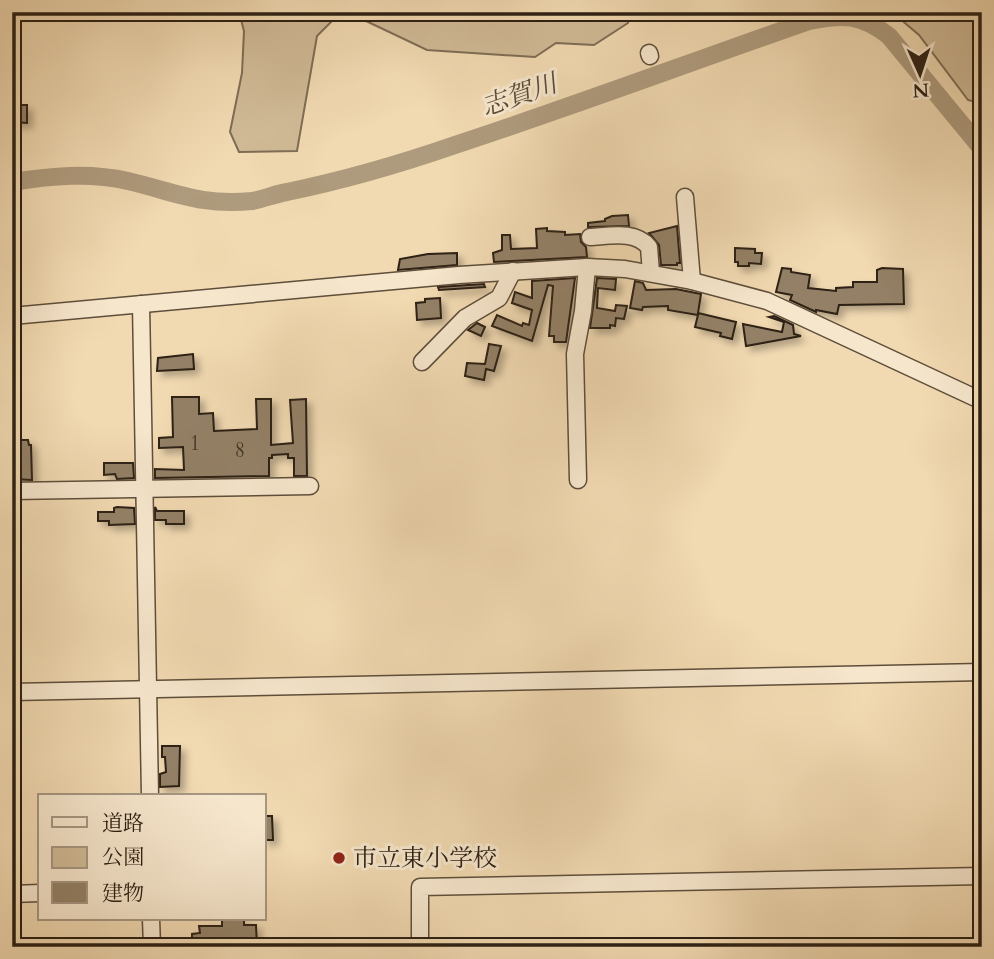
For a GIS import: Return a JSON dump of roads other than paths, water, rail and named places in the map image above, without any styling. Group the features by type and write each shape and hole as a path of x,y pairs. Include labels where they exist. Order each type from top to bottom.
{"street":[{"path":"685,197 692,281"},
{"path":"590,237 637,237 649,247 652,273"},
{"path":"578,480 575,354 587,267"},
{"path":"12,316 513,271 625,268 692,281 767,301 982,401"},
{"path":"422,362 465,318 499,298 513,271"},
{"path":"141,304 150,794"},
{"path":"12,491 310,486"},
{"path":"12,692 982,672"},
{"path":"420,947 420,887 982,876"},
{"path":"12,894 38,893"},
{"path":"151,920 152,947"}],"waterway":[{"name":"志賀川","path":"12,182 56,177 113,178 202,200 256,200 414,159 809,21 832,17 860,20 889,36 982,149"}],"place":[{"name":"市立東小学校","path":"339,858"}]}
